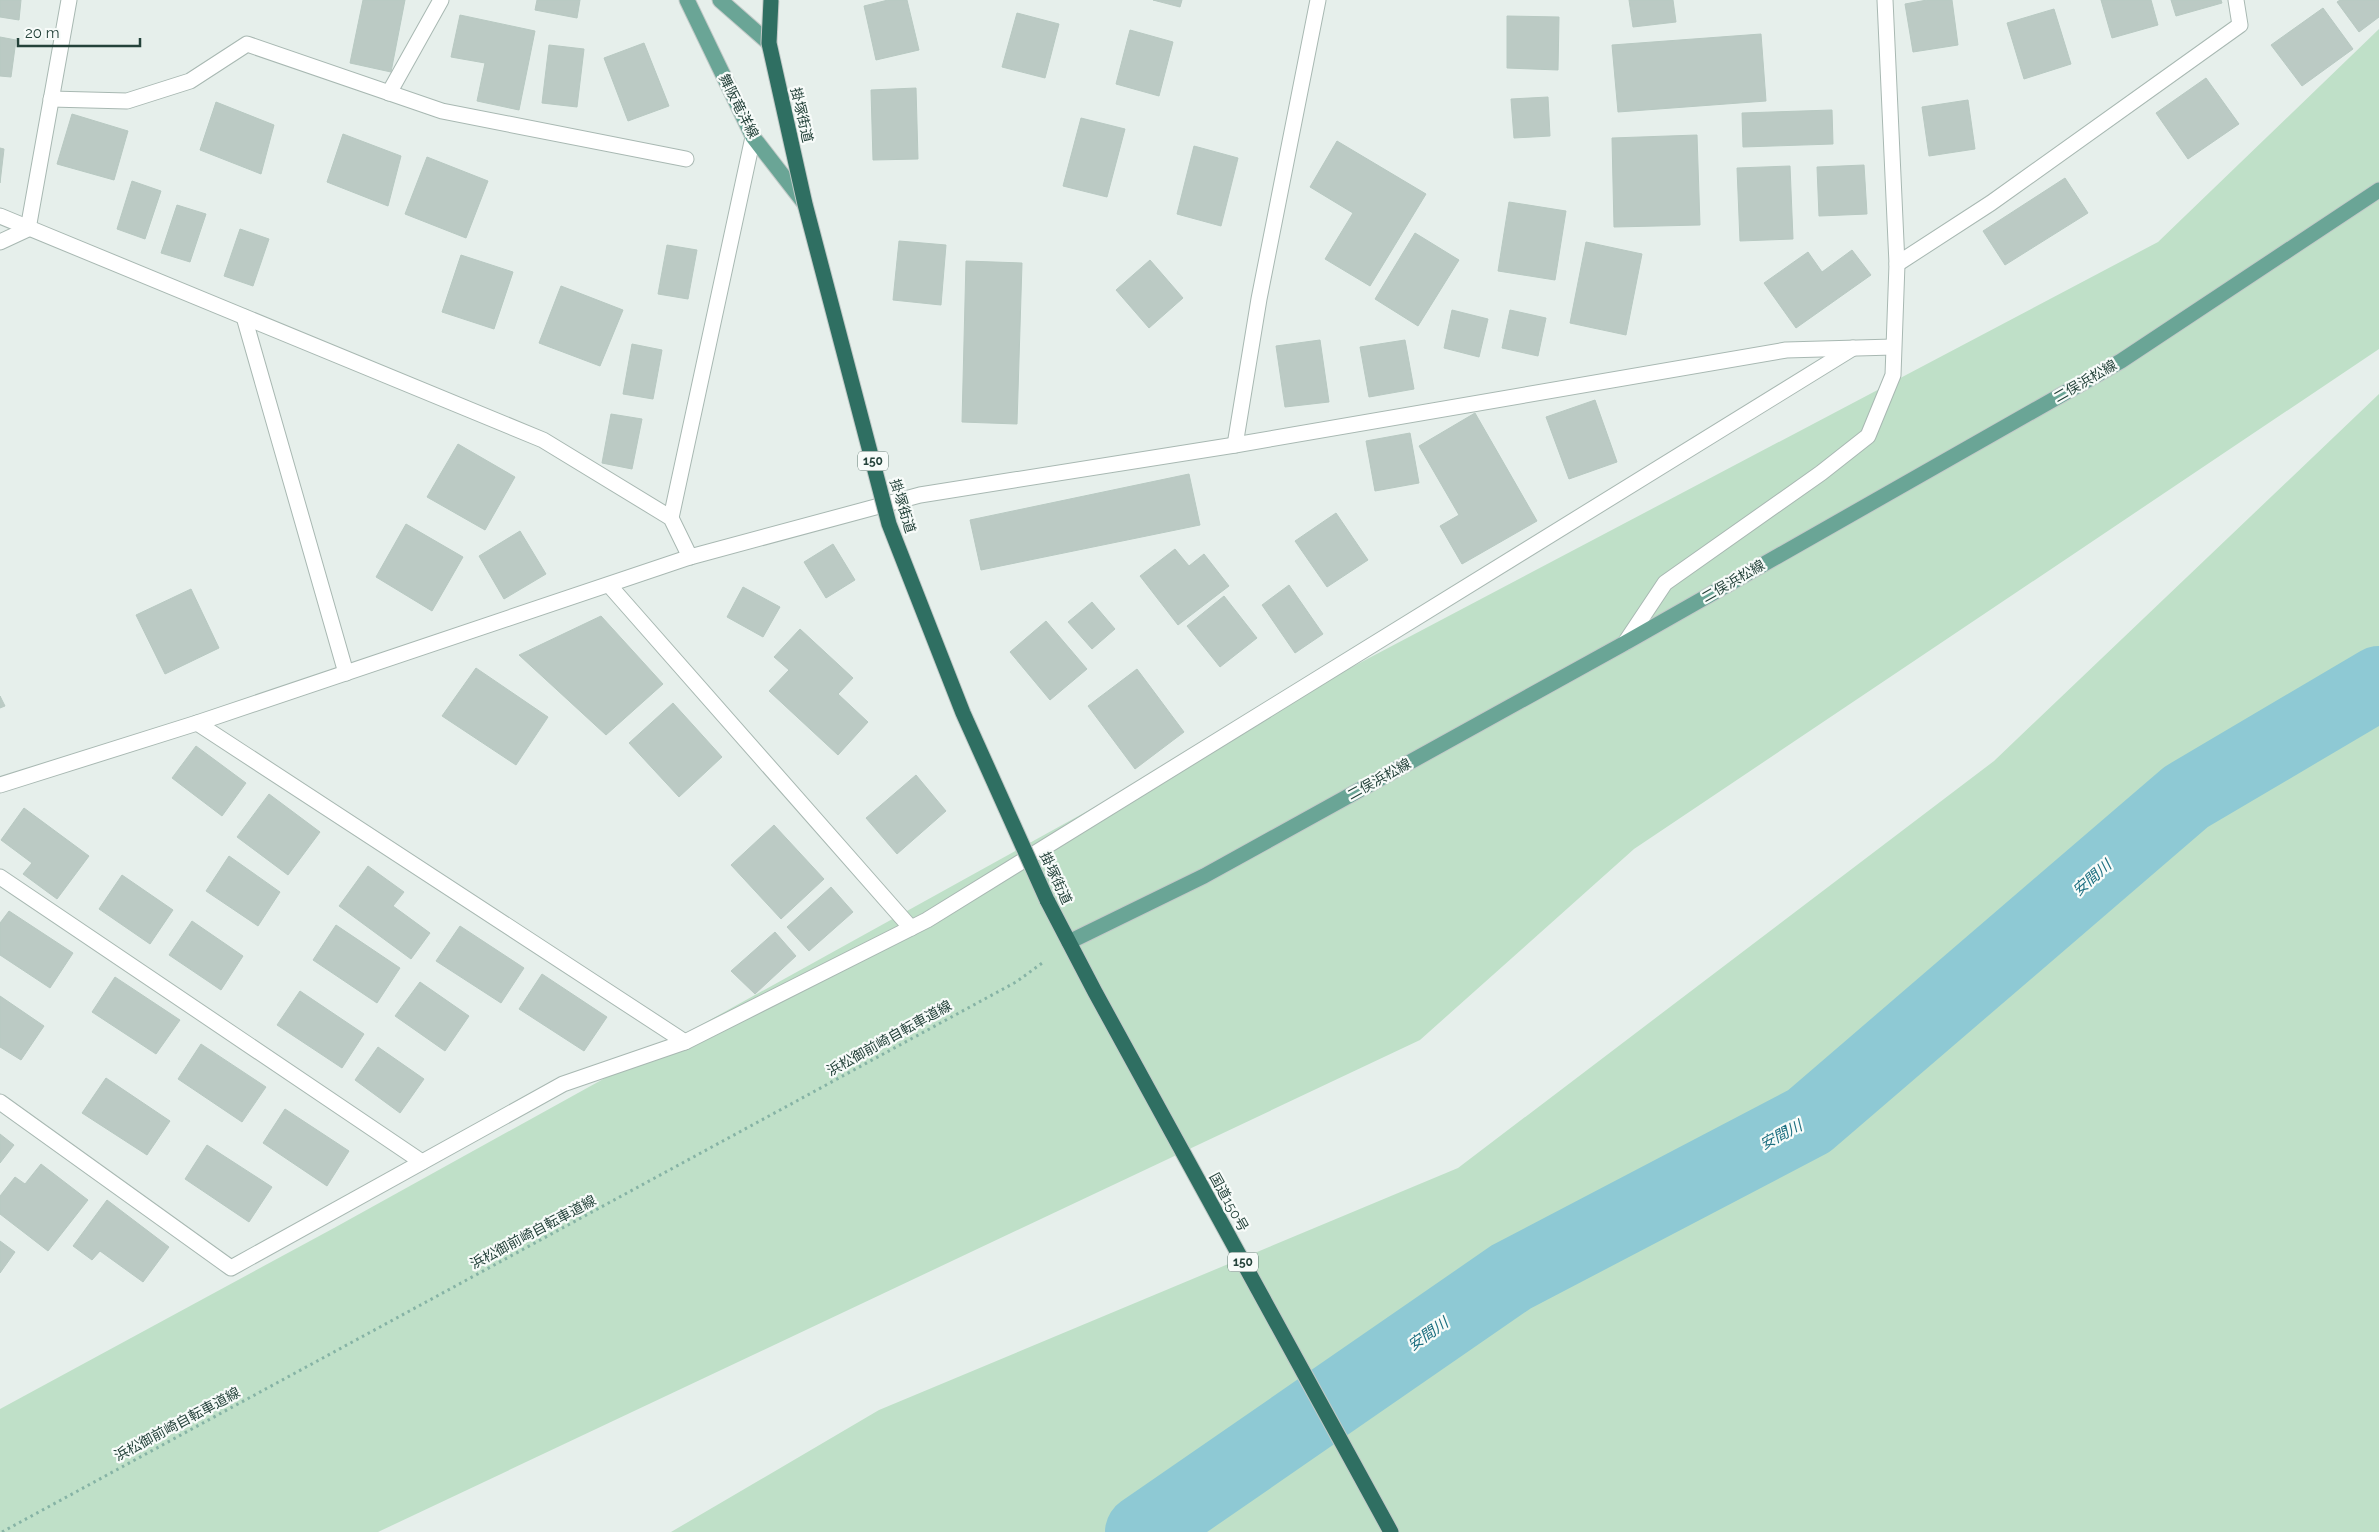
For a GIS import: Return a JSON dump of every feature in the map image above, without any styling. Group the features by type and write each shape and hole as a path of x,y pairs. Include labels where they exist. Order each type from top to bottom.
{"highway":[{"name":"掛塚街道","path":"771,0 769,43 805,204 889,524 963,713 1047,900 1095,992"},
{"name":"国道150号","path":"1095,992 1392,1532"}],"main road":[{"name":"舞阪竜洋線","path":"687,0 753,137 805,204"},
{"path":"720,0 769,43"},
{"name":"二俣浜松線","path":"1069,942 1204,876 1624,642 2121,361 2379,190"}],"street":[{"path":"28,229 69,0"},
{"path":"388,93 441,0"},
{"path":"1235,446 1258,299 1318,0"},
{"path":"1624,642 1666,583 1821,473 1868,436 1892,375 1897,264 1885,0"},
{"path":"1897,264 1991,203 2240,25 2236,0"},
{"path":"51,99 127,101 190,81 247,44 442,112 686,159"},
{"path":"671,518 753,137"},
{"path":"0,216 543,440 671,518 690,557"},
{"path":"0,242 28,229"},
{"path":"244,317 346,673"},
{"path":"0,784 197,723 690,557 920,494 1235,446 1786,350 1893,347"},
{"path":"0,1102 231,1268 562,1084 685,1042 927,920 1122,802 1853,348"},
{"path":"609,585 911,928"},
{"path":"197,723 685,1042"},
{"path":"0,877 422,1162"}],"path":[{"name":"浜松御前崎自転車道線","path":"2,1532 1016,982 1069,942"}],"green space":[{"path":"2379,29 2379,349 1634,849 1420,1040 378,1532 0,1532 0,1409 334,1228 1261,715 2158,242"},
{"path":"2379,394 2379,1532 671,1532 879,1410 1458,1168 1994,761"}],"building":[{"path":"0,0 21,0 19,20 0,17"},
{"path":"363,0 405,0 391,72 350,63"},
{"path":"537,0 580,0 577,18 535,10"},
{"path":"888,0 907,0 919,50 876,60 864,6"},
{"path":"1153,0 1182,0 1180,7"},
{"path":"1629,0 1673,0 1676,22 1633,27"},
{"path":"1927,0 1952,0 1958,45 1913,52 1905,4"},
{"path":"2101,0 2151,0 2158,25 2112,38"},
{"path":"2171,0 2221,0 2222,3 2176,16"},
{"path":"2340,0 2379,0 2379,17 2359,32 2337,2"},
{"path":"2323,8 2353,49 2302,86 2271,45"},
{"path":"2054,9 2071,64 2024,79 2007,23"},
{"path":"1017,13 1059,24 1045,78 1002,67"},
{"path":"460,15 535,31 519,110 477,101 485,63 451,57"},
{"path":"1507,16 1559,17 1558,70 1507,68"},
{"path":"1130,30 1173,42 1159,96 1116,84"},
{"path":"1761,34 1766,101 1618,112 1612,45"},
{"path":"0,37 16,40 11,77 0,76"},
{"path":"644,43 669,106 628,121 604,58"},
{"path":"549,45 584,49 577,107 542,103"},
{"path":"2206,78 2239,124 2188,159 2156,113"},
{"path":"916,88 918,159 873,160 871,90"},
{"path":"1548,97 1550,136 1514,138 1511,99"},
{"path":"1968,100 1975,149 1929,156 1922,107"},
{"path":"216,102 274,125 261,174 200,150"},
{"path":"1832,110 1833,144 1743,147 1742,113"},
{"path":"72,114 128,131 114,180 57,164"},
{"path":"1081,118 1125,129 1107,197 1063,186"},
{"path":"343,134 401,156 388,206 327,182"},
{"path":"1697,135 1700,225 1614,227 1612,138"},
{"path":"1337,141 1426,194 1370,286 1325,259 1353,213 1310,187"},
{"path":"1194,146 1238,158 1221,226 1177,214"},
{"path":"0,148 4,149 0,183"},
{"path":"427,157 488,181 466,238 405,214"},
{"path":"1864,165 1867,214 1819,216 1817,167"},
{"path":"1790,166 1793,239 1740,241 1737,168"},
{"path":"2065,178 2088,213 2005,265 1983,231"},
{"path":"132,181 161,191 145,239 117,229"},
{"path":"1509,202 1566,211 1555,280 1498,271"},
{"path":"177,205 206,214 190,262 161,253"},
{"path":"240,229 269,239 253,286 224,276"},
{"path":"1415,233 1459,260 1418,326 1375,299"},
{"path":"899,241 946,245 941,305 893,300"},
{"path":"1586,242 1642,254 1626,335 1570,323"},
{"path":"667,245 697,250 688,299 658,294"},
{"path":"1852,250 1871,275 1796,328 1764,283 1808,252 1822,272"},
{"path":"461,255 513,272 494,329 442,312"},
{"path":"1150,260 1183,298 1149,328 1116,290"},
{"path":"966,261 1022,263 1017,424 962,422"},
{"path":"561,286 623,310 600,366 539,343"},
{"path":"1452,310 1488,319 1479,357 1444,348"},
{"path":"1510,310 1546,318 1538,356 1502,348"},
{"path":"1320,340 1329,402 1285,407 1276,346"},
{"path":"1405,340 1414,389 1369,397 1360,347"},
{"path":"632,344 662,350 653,399 623,394"},
{"path":"1595,400 1617,462 1569,479 1546,417"},
{"path":"1475,413 1537,521 1462,564 1440,526 1459,515 1419,446"},
{"path":"611,414 642,419 632,469 602,463"},
{"path":"1410,433 1419,483 1375,491 1366,441"},
{"path":"458,444 515,477 485,530 427,497"},
{"path":"1189,474 1200,525 981,570 970,520"},
{"path":"1336,513 1368,560 1327,587 1295,541"},
{"path":"406,524 463,557 432,611 376,577"},
{"path":"520,531 546,574 504,599 479,556"},
{"path":"833,544 855,580 826,598 804,562"},
{"path":"1175,549 1189,566 1204,554 1229,586 1178,625 1140,576"},
{"path":"1289,585 1323,634 1295,653 1262,605"},
{"path":"743,587 780,607 763,637 727,617"},
{"path":"191,589 219,648 165,674 136,615"},
{"path":"1224,596 1257,638 1220,667 1187,626"},
{"path":"1092,602 1115,629 1092,649 1068,622"},
{"path":"601,616 663,684 606,735 519,655"},
{"path":"1046,621 1087,669 1050,700 1010,652"},
{"path":"800,629 853,678 838,694 868,722 838,755 769,691 789,670 774,657"},
{"path":"476,668 548,717 516,765 442,716"},
{"path":"1137,669 1184,732 1135,769 1088,706"},
{"path":"0,696 5,706 0,708"},
{"path":"673,703 722,757 679,797 629,743"},
{"path":"196,746 246,783 222,816 172,778"},
{"path":"916,775 946,811 897,854 866,818"},
{"path":"269,794 320,832 288,875 237,837"},
{"path":"24,808 89,856 57,899 23,874 32,863 1,840"},
{"path":"774,825 824,879 781,919 731,865"},
{"path":"229,856 280,892 258,926 206,891"},
{"path":"368,866 404,892 393,906 430,933 411,959 339,906"},
{"path":"122,875 173,910 150,944 99,909"},
{"path":"831,887 853,912 809,951 787,927"},
{"path":"9,911 73,953 50,988 0,955 0,923"},
{"path":"192,921 243,956 221,990 169,955"},
{"path":"336,925 400,968 377,1003 313,960"},
{"path":"460,926 524,968 501,1003 436,961"},
{"path":"775,932 796,956 755,994 731,971"},
{"path":"542,974 607,1017 584,1051 519,1009"},
{"path":"115,977 180,1020 156,1054 92,1012"},
{"path":"420,982 469,1016 445,1051 395,1016"},
{"path":"300,991 364,1034 342,1068 277,1025"},
{"path":"0,996 44,1026 21,1060 0,1047"},
{"path":"201,1044 266,1087 242,1122 178,1079"},
{"path":"378,1047 424,1079 400,1113 355,1080"},
{"path":"106,1078 170,1121 147,1155 82,1113"},
{"path":"285,1109 349,1151 327,1186 263,1143"},
{"path":"0,1134 14,1145 0,1163"},
{"path":"207,1145 272,1187 249,1222 185,1179"},
{"path":"41,1164 88,1200 48,1251 0,1214 0,1196 15,1177 25,1184"},
{"path":"107,1200 169,1247 143,1282 100,1251 92,1260 73,1246"},
{"path":"0,1241 15,1252 0,1273"}],"waterway":[{"name":"安間川","path":"1142,1532 1511,1277 1809,1121 2186,797 2379,683"}]}
